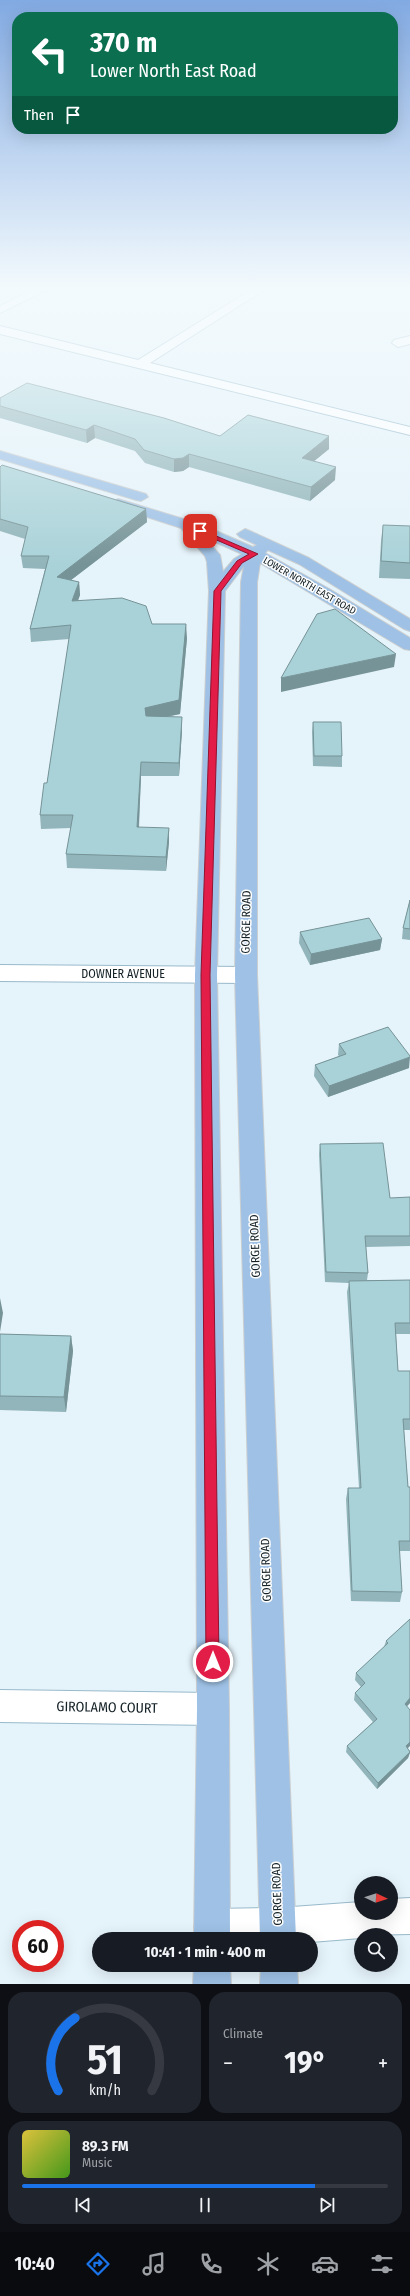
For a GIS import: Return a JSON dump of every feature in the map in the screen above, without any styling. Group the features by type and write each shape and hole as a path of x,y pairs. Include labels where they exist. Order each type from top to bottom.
{"main road":[{"name":"LOWER NORTH EAST ROAD","path":"0,455 213,520 304,561 410,626"},
{"name":"LOWER NORTH EAST ROAD","path":"0,468 162,516 254,554 312,585 410,645"},
{"path":"187,526 212,555 215,562 217,591 206,975 213,1709 212,1932"},
{"path":"217,591 239,562 269,544"},
{"name":"GORGE ROAD","path":"254,554 249,582 246,975 278,1932"},
{"path":"212,1972 212,1984"},
{"path":"279,1972 279,1984"}],"street":[{"path":"207,381 410,431"},
{"name":"DOWNER AVENUE","path":"0,973 246,975"},
{"name":"GIROLAMO COURT","path":"0,1706 213,1709"},
{"path":"286,1932 410,1916"}],"building":[{"path":"27,383 164,418 220,436 248,415 329,436 302,458 336,467 311,487 189,454 183,458 174,459 144,450 135,439 94,425 86,430 0,406 0,398"},
{"path":"2,465 146,509 57,577 79,582 72,601 122,598 146,606 152,624 186,624 179,700 145,708 146,716 182,717 179,763 141,762 137,827 169,828 166,857 66,854 73,815 40,815 44,783 47,783 71,625 30,629 49,556 21,556 28,527 0,519 0,467"},
{"path":"383,525 410,526 410,563 381,561"},
{"path":"335,609 396,654 281,678 317,614"},
{"path":"313,722 341,722 342,756 314,756"},
{"path":"410,900 410,929 403,928"},
{"path":"369,918 382,939 311,954 300,932"},
{"path":"388,1027 410,1057 329,1086 315,1065 346,1054 339,1044"},
{"path":"383,1143 390,1198 410,1197 410,1236 365,1236 368,1273 326,1272 320,1144"},
{"path":"410,1280 410,1323 395,1323 398,1371 410,1371 410,1419 403,1419 408,1487 410,1487 410,1541 399,1541 402,1592 352,1591 348,1488 361,1488 349,1281"},
{"path":"0,1334 71,1336 64,1397 0,1396"},
{"path":"410,1619 410,1698 405,1704 410,1710 410,1742 406,1746 410,1752 378,1783 347,1746 377,1719 355,1693 365,1683 356,1673 388,1643 386,1641"}],"route":[{"path":"200,531 237,545 254,554 239,562 217,591 206,975 213,1662"}]}
